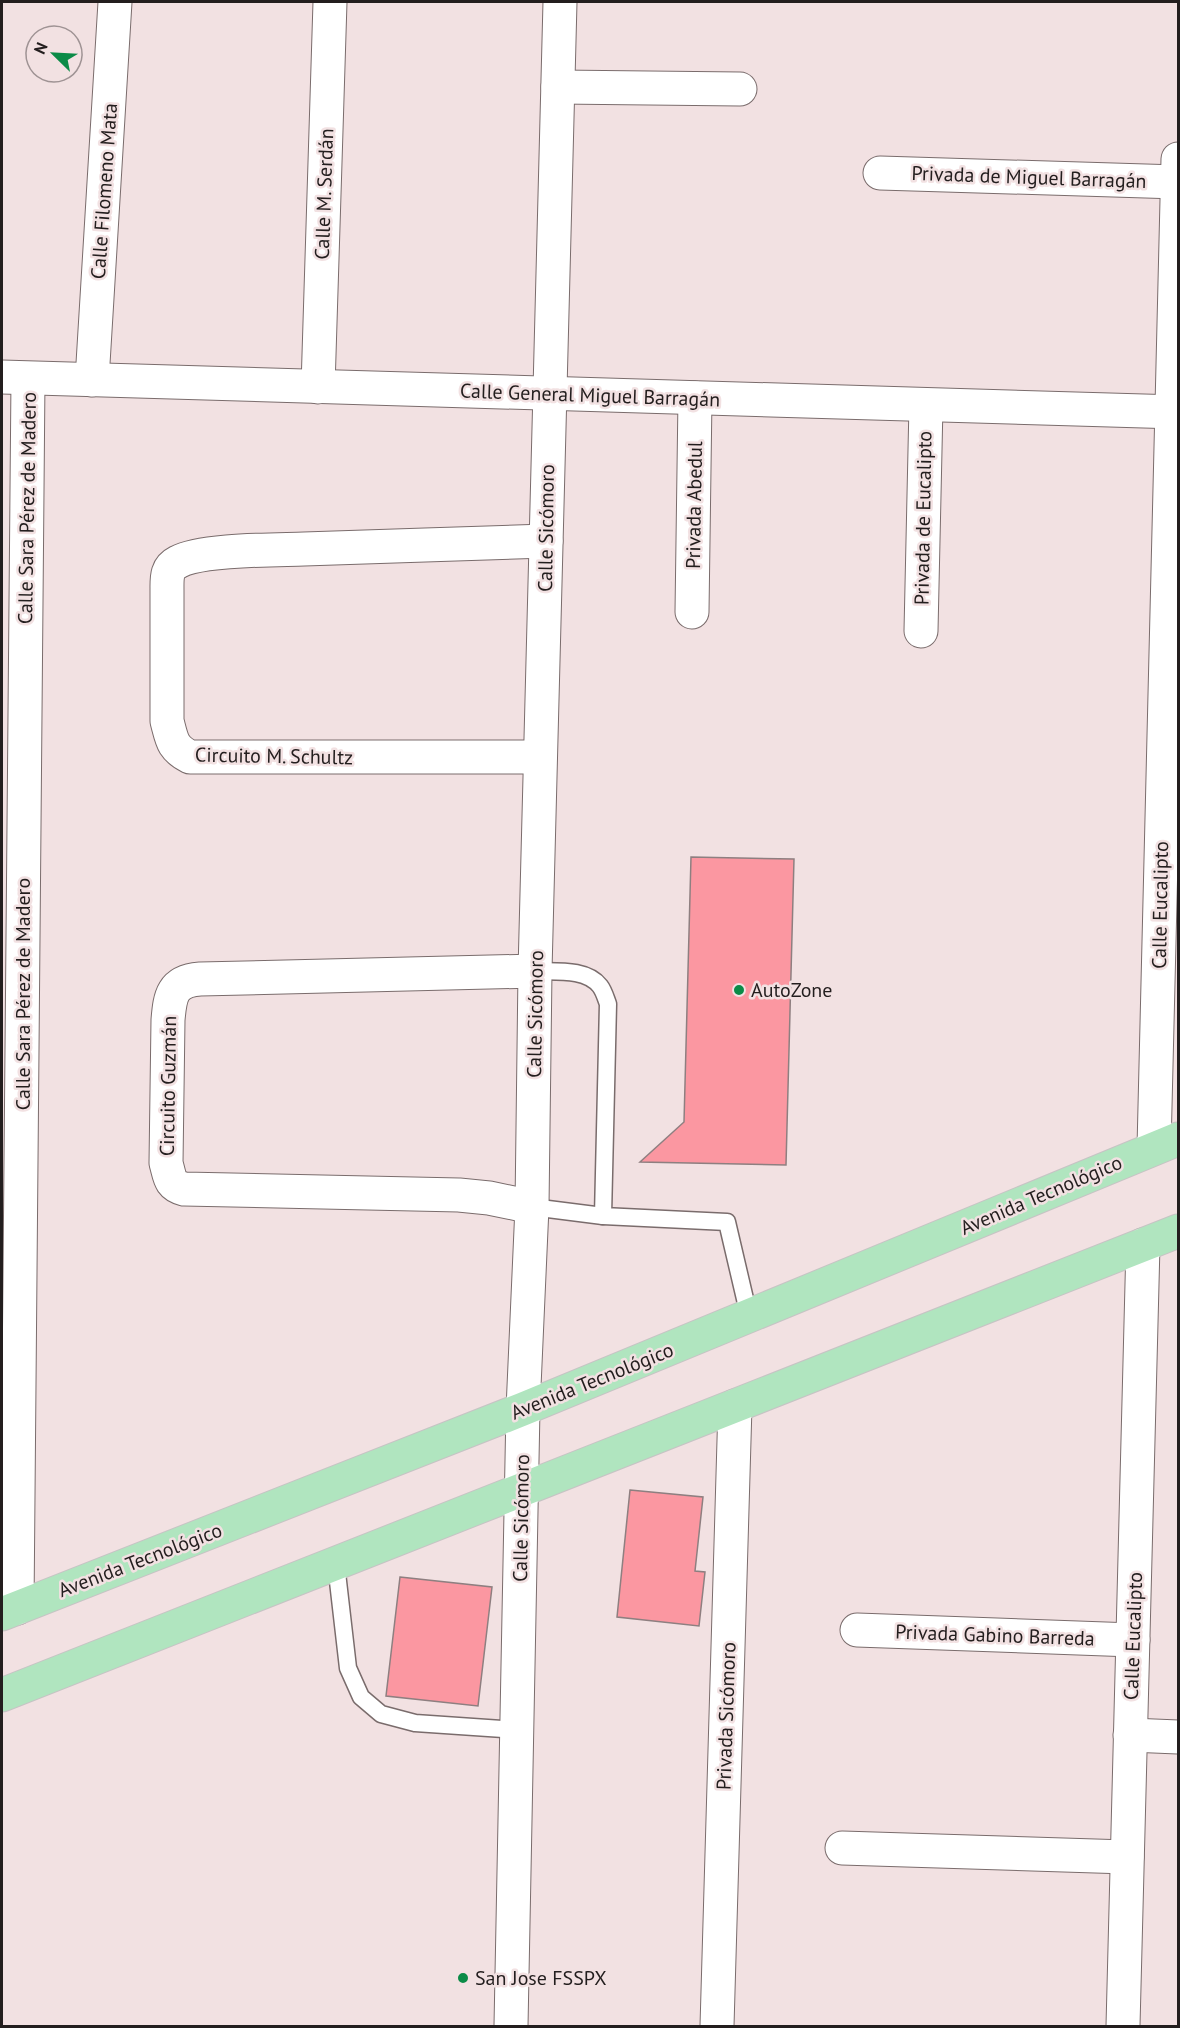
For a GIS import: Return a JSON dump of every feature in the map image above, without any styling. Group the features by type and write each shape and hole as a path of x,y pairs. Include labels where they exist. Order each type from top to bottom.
{"main road":[{"name":"Avenida Tecnológico","path":"9,1611 523,1409 1166,1143"},
{"path":"2,1695 1179,1231"}],"street":[{"name":"Calle Filomeno Mata","path":"92,380 115,2"},
{"name":"Calle M. Serdán","path":"318,387 330,2"},
{"name":"Calle Sicómoro","path":"511,2026 521,1490 532,1207 535,971 560,2"},
{"path":"558,87 740,89"},
{"name":"Calle Eucalipto","path":"1166,1143 1179,159"},
{"name":"Privada de Miguel Barragán","path":"880,173 1178,182"},
{"name":"Calle General Miguel Barragán","path":"15,378 1175,412"},
{"name":"Calle Sara Pérez de Madero","path":"9,1611 15,378"},
{"name":"Privada Abedul","path":"692,612 695,398"},
{"name":"Privada de Eucalipto","path":"921,631 926,405"},
{"name":"Circuito M. Schultz","path":"540,757 190,757 178,751 172,741 167,721 167,573 175,563 184,559 213,554 263,550 546,541"},
{"name":"Circuito Guzmán","path":"532,1207 489,1198 459,1195 184,1189 175,1186 171,1181 166,1163 169,1005 173,991 180,983 200,979 535,971"},
{"name":"Calle Eucalipto","path":"1123,2026 1143,1245"},
{"name":"Privada Sicómoro","path":"717,2026 735,1406"},
{"name":"Privada Gabino Barreda","path":"857,1630 1133,1640"},
{"path":"1130,1735 1179,1737"},
{"path":"842,1848 1127,1857"}],"lane":[{"path":"535,971 576,973 592,979 601,987 608,1004 603,1216"},
{"path":"532,1207 603,1216 727,1222 749,1316"},
{"path":"336,1564 348,1668 361,1697 381,1714 415,1723 516,1730"}],"building":[{"name":"AutoZone","path":"691,857 794,859 786,1165 640,1162 684,1122"},
{"path":"630,1490 703,1497 695,1571 705,1572 699,1626 617,1617"},
{"path":"400,1577 492,1587 478,1706 386,1696"}],"place":[{"name":"AutoZone","path":"739,990"},
{"name":"San Jose FSSPX","path":"463,1978"}]}
